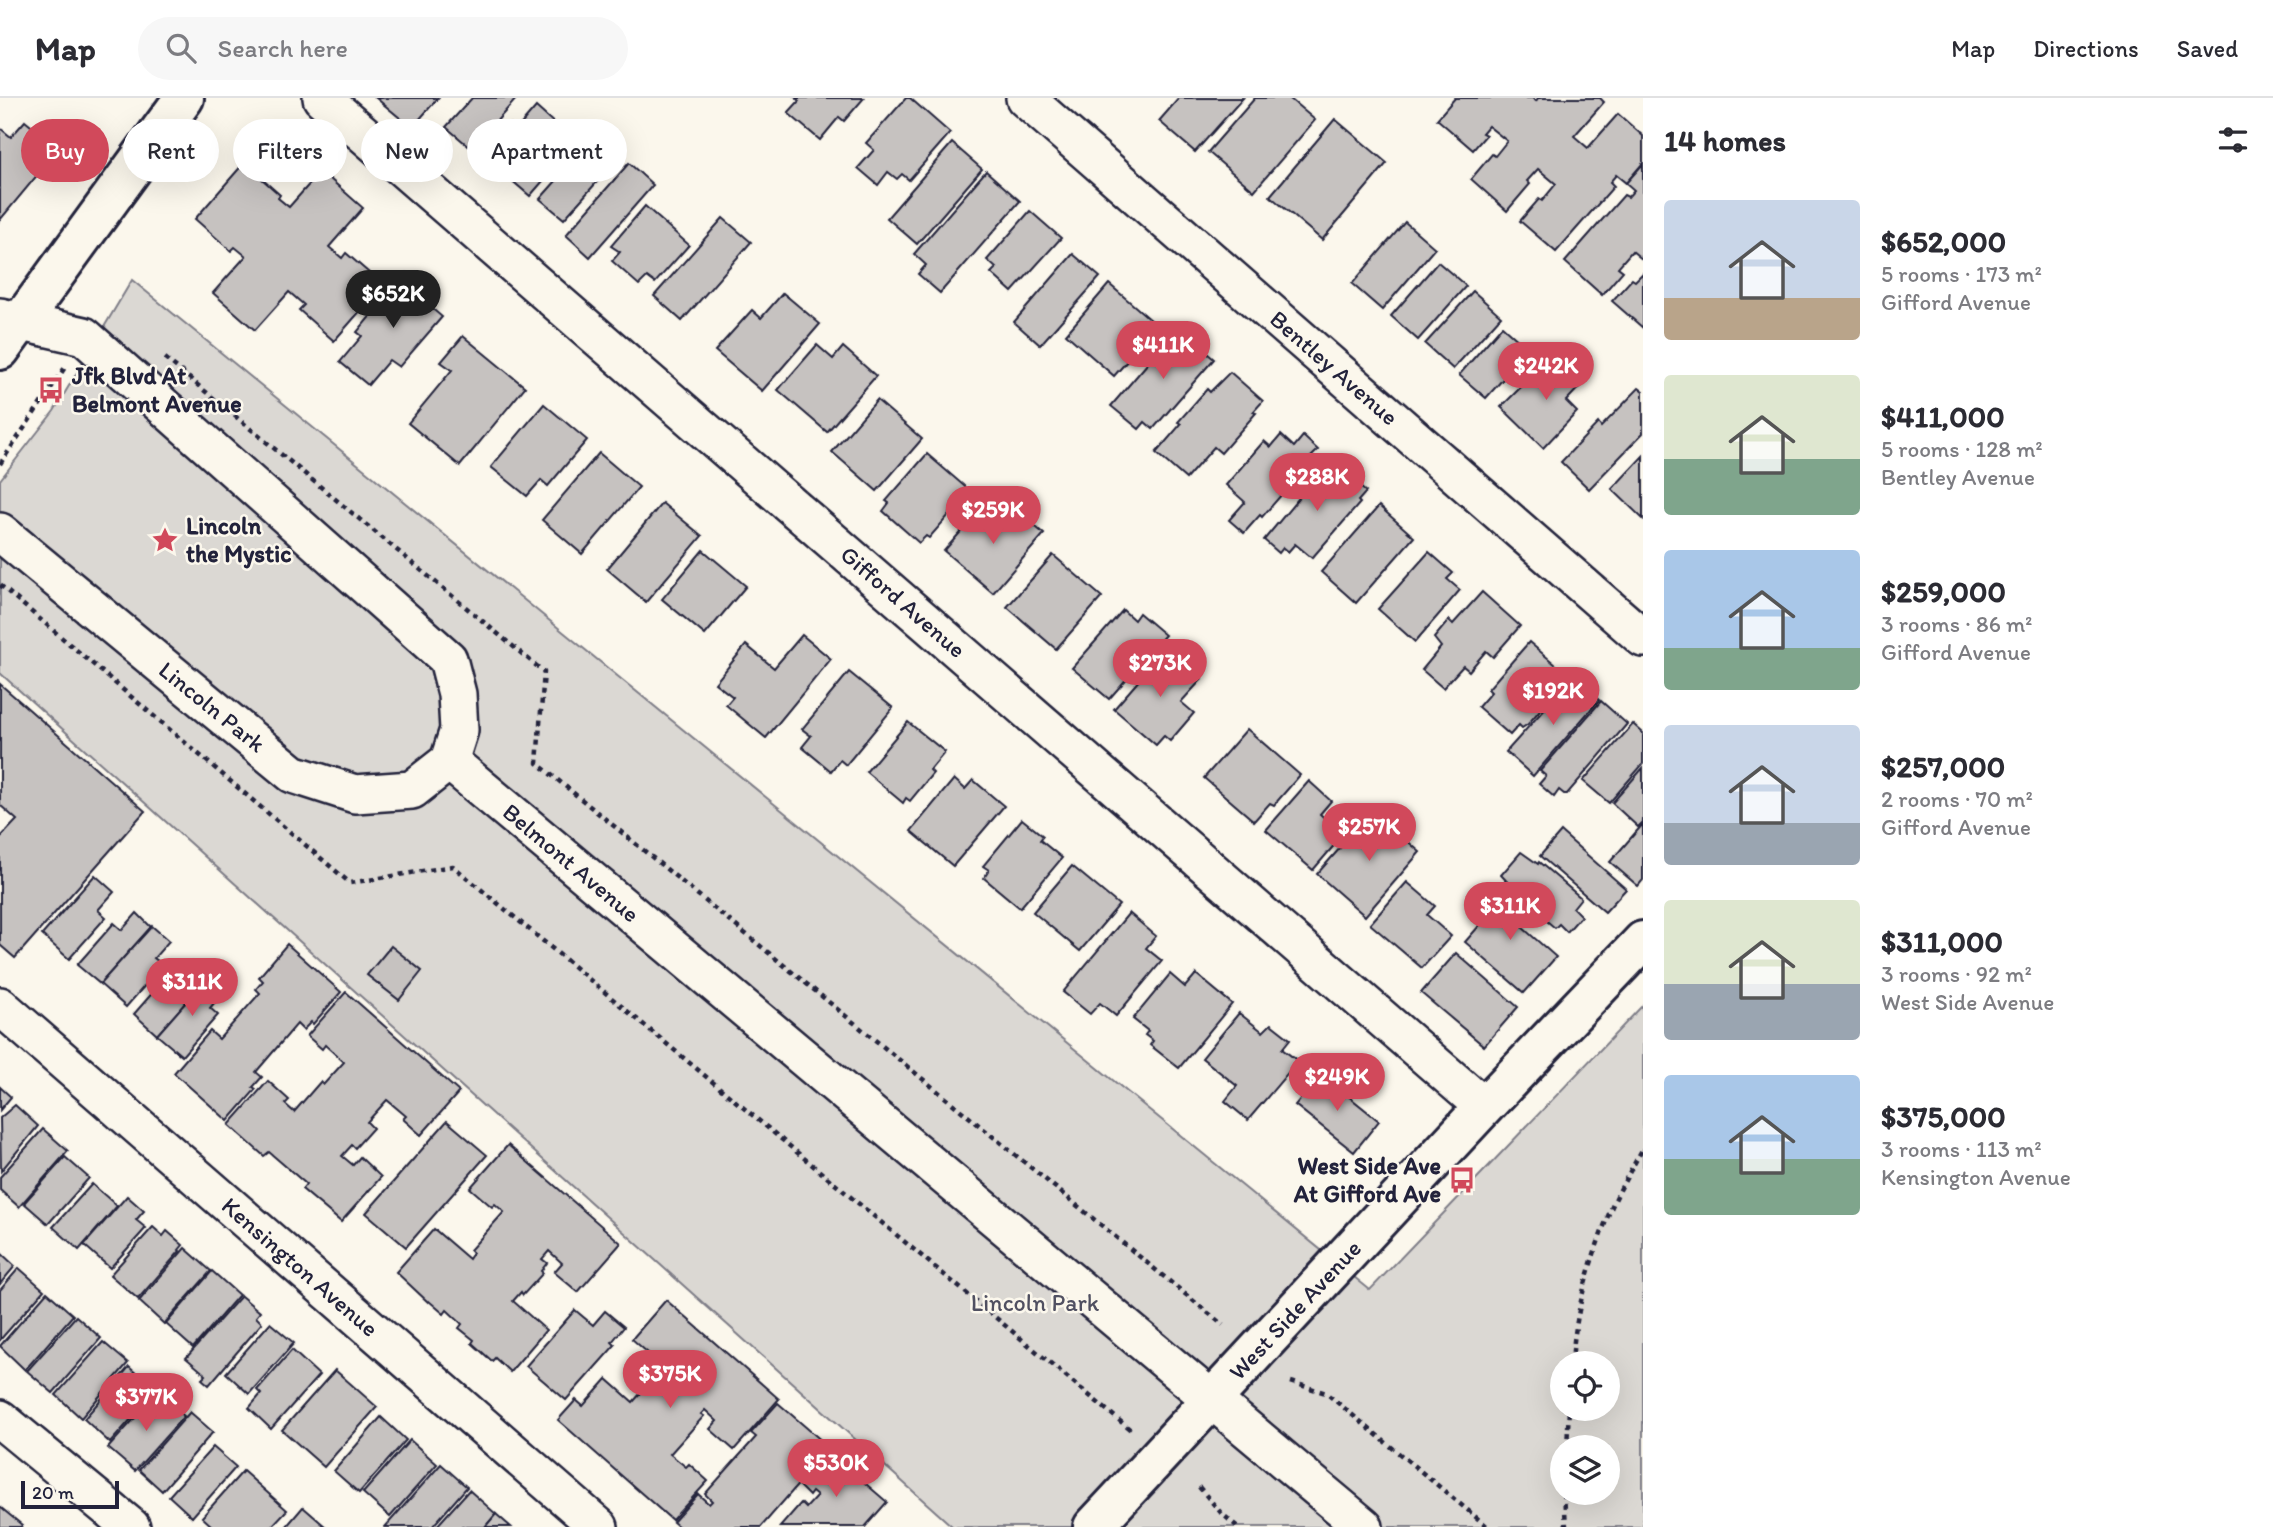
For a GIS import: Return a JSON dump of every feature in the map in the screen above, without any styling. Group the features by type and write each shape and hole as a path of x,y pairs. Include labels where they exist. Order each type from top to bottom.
{"main road":[{"path":"6,330 184,98"},
{"name":"West Side Avenue","path":"1093,1527 1484,1107 1643,941"}],"street":[{"name":"Gifford Avenue","path":"322,98 1484,1107"},
{"name":"Bentley Avenue","path":"1025,98 1643,638"},
{"path":"6,330 84,336 448,659 457,694 459,730 449,761"},
{"name":"Lincoln Park","path":"0,532 293,774 355,794 412,790 449,761"},
{"name":"Belmont Avenue","path":"449,761 1212,1401"},
{"name":"Kensington Avenue","path":"0,1006 599,1527"},
{"path":"1212,1401 1364,1527"},
{"path":"0,1419 131,1527"}],"path":[{"path":"157,350 544,672 537,763 1223,1325"},
{"path":"0,464 70,360"},
{"path":"0,585 350,883 453,866 1132,1431"},
{"path":"1573,1351 1574,1332 1608,1214 1643,1148"},
{"path":"1291,1382 1326,1393 1488,1527"},
{"path":"1199,1487 1222,1514 1238,1527"},
{"path":"1565,1505 1566,1527"}],"green space":[{"name":"Lincoln Park","path":"132,280 1370,1290 1643,1005 1643,1527 953,1527 0,673 0,480 54,411"}],"building":[{"path":"376,98 438,98 420,119 401,119"},
{"path":"472,98 517,98 498,119 467,119 467,145 453,133 453,119"},
{"path":"796,98 864,98 844,121 839,117 820,140 788,113 799,101"},
{"path":"906,98 910,98 950,133 909,180 902,174 897,179 888,172 878,185 858,168 874,150 866,143"},
{"path":"1179,98 1243,98 1195,152 1159,121"},
{"path":"1255,98 1289,98 1315,120 1254,191 1208,152"},
{"path":"1455,98 1532,98 1536,101 1538,98 1600,98 1604,102 1574,136 1588,148 1618,114 1643,136 1643,163 1626,183 1616,175 1610,182 1614,186 1556,252 1520,221 1556,184 1538,169 1527,181 1530,184 1507,211 1471,179 1507,141 1488,126 1482,133 1486,135 1473,150 1437,119"},
{"path":"536,107 549,119 526,119"},
{"path":"1335,119 1387,163 1322,240 1270,196"},
{"path":"21,126 21,182 32,182 0,220 0,128 11,137"},
{"path":"952,143 982,169 917,244 887,218"},
{"path":"629,163 653,185 590,257 566,235 612,182 627,182"},
{"path":"1643,164 1643,260 1632,251 1618,267 1623,271 1602,295 1565,262 1624,195 1628,197 1634,190 1626,183"},
{"path":"986,171 1020,201 940,293 918,274 926,265 914,254"},
{"path":"233,176 233,182 265,182 289,207 311,182 333,182 363,208 329,247 342,258 346,253 383,285 334,341 299,310 304,305 289,292 255,330 213,293 246,256 235,247 231,251 195,219"},
{"path":"514,182 542,182 530,196"},
{"path":"555,182 597,182 564,219 540,199"},
{"path":"645,206 689,245 655,283 647,277 639,285 612,261 620,252 611,246"},
{"path":"1030,211 1061,238 1012,292 991,273 996,268 987,260"},
{"path":"723,218 751,242 682,321 654,296"},
{"path":"1405,222 1435,248 1382,310 1352,284"},
{"path":"1073,254 1100,277 1040,345 1014,322"},
{"path":"1438,262 1466,286 1418,340 1391,316"},
{"path":"406,273 435,297 428,305 442,317 399,367 389,360 368,385 340,362 362,336 357,332"},
{"path":"1643,273 1643,328 1612,301 1632,279 1635,281"},
{"path":"1109,284 1158,326 1114,376 1066,334"},
{"path":"1473,291 1501,316 1453,369 1425,344"},
{"path":"783,293 820,324 762,391 715,351 752,310 761,318"},
{"path":"1502,326 1529,350 1486,398 1459,375"},
{"path":"1178,328 1214,359 1153,429 1145,422 1139,429 1111,406"},
{"path":"463,336 525,387 460,466 408,423 452,370 441,362"},
{"path":"817,345 833,359 843,347 876,376 827,432 778,390"},
{"path":"1565,357 1588,378 1566,401 1577,412 1543,448 1501,407 1535,373 1542,380"},
{"path":"1230,372 1263,401 1221,453 1214,447 1186,479 1156,453 1181,424 1178,422 1207,389 1210,392"},
{"path":"1639,388 1643,391 1643,433 1589,489 1561,462 1598,423 1601,427"},
{"path":"877,400 922,439 877,491 832,452"},
{"path":"544,404 587,440 548,486 541,480 527,496 491,467"},
{"path":"1281,435 1294,447 1303,436 1318,450 1262,517 1260,515 1244,533 1229,520 1245,502 1226,485 1264,441 1271,447"},
{"path":"599,453 639,487 582,554 542,520"},
{"path":"927,454 970,491 929,538 926,536 919,543 883,511 889,503 886,501"},
{"path":"1643,456 1643,519 1612,489"},
{"path":"1332,463 1366,492 1358,501 1360,503 1312,558 1295,544 1288,552 1283,548 1279,553 1264,540 1322,470 1324,472"},
{"path":"662,503 702,536 646,602 607,569"},
{"path":"986,503 1011,525 1021,514 1044,534 993,593 944,551"},
{"path":"1379,506 1414,537 1356,603 1321,572"},
{"path":"703,550 746,586 705,635 662,599"},
{"path":"1429,552 1453,573 1447,579 1460,590 1415,642 1378,609"},
{"path":"1053,555 1102,597 1056,649 1007,607"},
{"path":"1482,592 1520,626 1493,657 1486,651 1469,671 1463,666 1443,688 1422,670 1441,647 1434,638 1449,620 1453,624"},
{"path":"1123,610 1134,620 1139,613 1165,635 1109,699 1072,668"},
{"path":"802,635 831,659 766,738 726,705 733,697 715,683 746,645 774,668"},
{"path":"1529,642 1569,676 1528,724 1522,728 1519,725 1510,735 1478,707 1491,692 1488,689"},
{"path":"1167,648 1202,679 1181,702 1194,713 1170,741 1164,736 1156,745 1114,709"},
{"path":"849,672 893,708 846,765 840,760 831,771 802,747 811,736 802,729"},
{"path":"1573,677 1599,700 1533,776 1506,752"},
{"path":"0,684 145,811 15,958 0,945 0,838 17,820 0,805"},
{"path":"1601,701 1627,724 1567,794 1559,790 1554,797 1539,784 1546,776 1540,771"},
{"path":"908,722 945,752 930,770 933,773 910,801 906,798 903,803 866,772"},
{"path":"1633,724 1643,733 1643,764 1609,803 1583,781"},
{"path":"1247,729 1300,775 1274,805 1270,803 1254,821 1204,778"},
{"path":"1643,768 1643,822 1638,827 1612,803"},
{"path":"954,779 965,789 973,780 1004,806 953,866 911,831"},
{"path":"1309,781 1331,801 1320,814 1343,835 1313,870 1266,830"},
{"path":"1373,811 1420,852 1365,916 1317,874"},
{"path":"1022,819 1043,836 1040,840 1062,858 1020,908 984,878 989,870 983,866"},
{"path":"1643,824 1643,880 1638,886 1610,862"},
{"path":"1561,832 1626,889 1605,912 1540,856"},
{"path":"1521,852 1538,864 1539,862 1581,898 1573,908 1581,916 1567,932 1559,924 1555,928 1513,892 1515,890 1501,875"},
{"path":"1072,866 1119,905 1080,951 1033,912"},
{"path":"95,875 114,892 98,910 106,917 69,959 42,935"},
{"path":"1407,882 1435,906 1427,915 1451,936 1422,968 1370,924"},
{"path":"1501,883 1527,905 1514,920 1556,957 1524,993 1465,942 1494,909 1485,902"},
{"path":"137,913 151,927 100,984 77,965 114,923 122,930"},
{"path":"1129,913 1156,936 1146,948 1162,961 1116,1016 1100,1003 1090,1014 1063,992"},
{"path":"152,926 169,941 154,958 163,965 126,1007 100,984"},
{"path":"287,944 341,992 313,1024 311,1022 303,1030 297,1024 256,1072 262,1077 253,1087 256,1089 228,1121 174,1073 210,1031 219,1039 260,993 256,989 263,981 259,977"},
{"path":"391,946 422,971 399,1000 367,975"},
{"path":"1456,953 1518,1007 1484,1046 1421,993"},
{"path":"192,962 209,976 157,1035 134,1014 170,973 177,979"},
{"path":"1170,974 1185,987 1196,974 1232,1004 1179,1068 1150,1045 1153,1041 1145,1035 1148,1031 1133,1019"},
{"path":"209,976 225,990 210,1008 218,1015 182,1056 157,1035"},
{"path":"346,992 459,1092 421,1135 403,1119 406,1116 387,1100 367,1122 373,1128 355,1148 352,1145 342,1156 353,1165 360,1157 381,1177 341,1222 302,1189 306,1184 269,1152 264,1156 229,1125 268,1081 289,1100 285,1104 294,1112 321,1081 324,1084 344,1062 325,1045 322,1049 307,1036"},
{"path":"1239,1013 1263,1032 1271,1024 1290,1039 1282,1049 1298,1061 1248,1120 1225,1101 1237,1086 1202,1058"},
{"path":"1321,1074 1379,1121 1354,1152 1295,1105"},
{"path":"0,1087 11,1097 0,1110"},
{"path":"15,1105 38,1126 1,1171 0,1118"},
{"path":"447,1121 487,1155 406,1247 366,1213"},
{"path":"43,1129 68,1151 19,1207 0,1190 0,1177"},
{"path":"508,1145 621,1243 578,1292 554,1272 562,1263 549,1251 542,1259 547,1263 541,1271 543,1273 523,1295 521,1292 513,1301 546,1330 510,1372 495,1358 492,1361 472,1343 474,1340 459,1328 462,1324 447,1310 444,1314 396,1272 434,1229 469,1259 473,1253 470,1250 504,1212 495,1204 492,1207 470,1188"},
{"path":"65,1157 89,1178 48,1224 24,1203"},
{"path":"92,1184 117,1206 79,1250 53,1227"},
{"path":"127,1196 144,1211 136,1220 146,1228 110,1268 84,1245"},
{"path":"153,1227 163,1236 167,1231 183,1245 138,1299 110,1275"},
{"path":"185,1248 211,1271 164,1324 139,1301"},
{"path":"0,1252 15,1266 0,1284"},
{"path":"19,1268 44,1290 0,1340 0,1290"},
{"path":"212,1271 239,1295 193,1348 166,1324"},
{"path":"47,1292 73,1315 25,1370 0,1346"},
{"path":"241,1296 260,1312 256,1317 262,1323 209,1385 202,1379 206,1375 186,1358"},
{"path":"666,1300 779,1399 734,1450 710,1429 717,1421 705,1410 701,1414 704,1416 670,1454 686,1467 689,1464 708,1481 672,1520 558,1420 576,1400 583,1406 607,1379 633,1402 664,1367 632,1339"},
{"path":"575,1310 593,1325 605,1311 624,1327 612,1342 615,1345 566,1400 526,1366"},
{"path":"76,1316 101,1338 53,1393 27,1371"},
{"path":"270,1323 294,1343 249,1394 226,1373"},
{"path":"103,1342 128,1363 81,1418 56,1395"},
{"path":"292,1350 319,1375 271,1429 249,1408 261,1394 257,1390"},
{"path":"129,1367 156,1391 110,1443 84,1419"},
{"path":"335,1370 377,1407 324,1467 282,1430"},
{"path":"153,1398 161,1405 166,1400 184,1416 135,1471 108,1448"},
{"path":"778,1403 830,1448 761,1527 679,1527 673,1522 698,1494 709,1504 712,1501 705,1494 756,1437 751,1433"},
{"path":"190,1412 213,1432 162,1491 139,1470"},
{"path":"381,1417 406,1440 359,1493 334,1471"},
{"path":"410,1440 437,1464 390,1517 363,1493"},
{"path":"213,1447 236,1467 192,1517 169,1496"},
{"path":"830,1453 887,1502 865,1527 780,1527 801,1503 806,1508 817,1496 812,1492 809,1496 800,1487"},
{"path":"441,1464 467,1487 432,1527 385,1527"},
{"path":"243,1471 287,1510 271,1527 213,1527 202,1517"},
{"path":"469,1490 496,1514 485,1527 436,1527"},
{"path":"0,1507 22,1525 21,1527 0,1527"},
{"path":"303,1507 326,1527 286,1527"},
{"path":"496,1514 511,1527 485,1527"}],"place":[{"name":"Jfk Blvd At Belmont Avenue","path":"51,390"},
{"name":"Lincoln the Mystic","path":"165,540"},
{"name":"West Side Ave At Gifford Ave","path":"1462,1180"}]}
